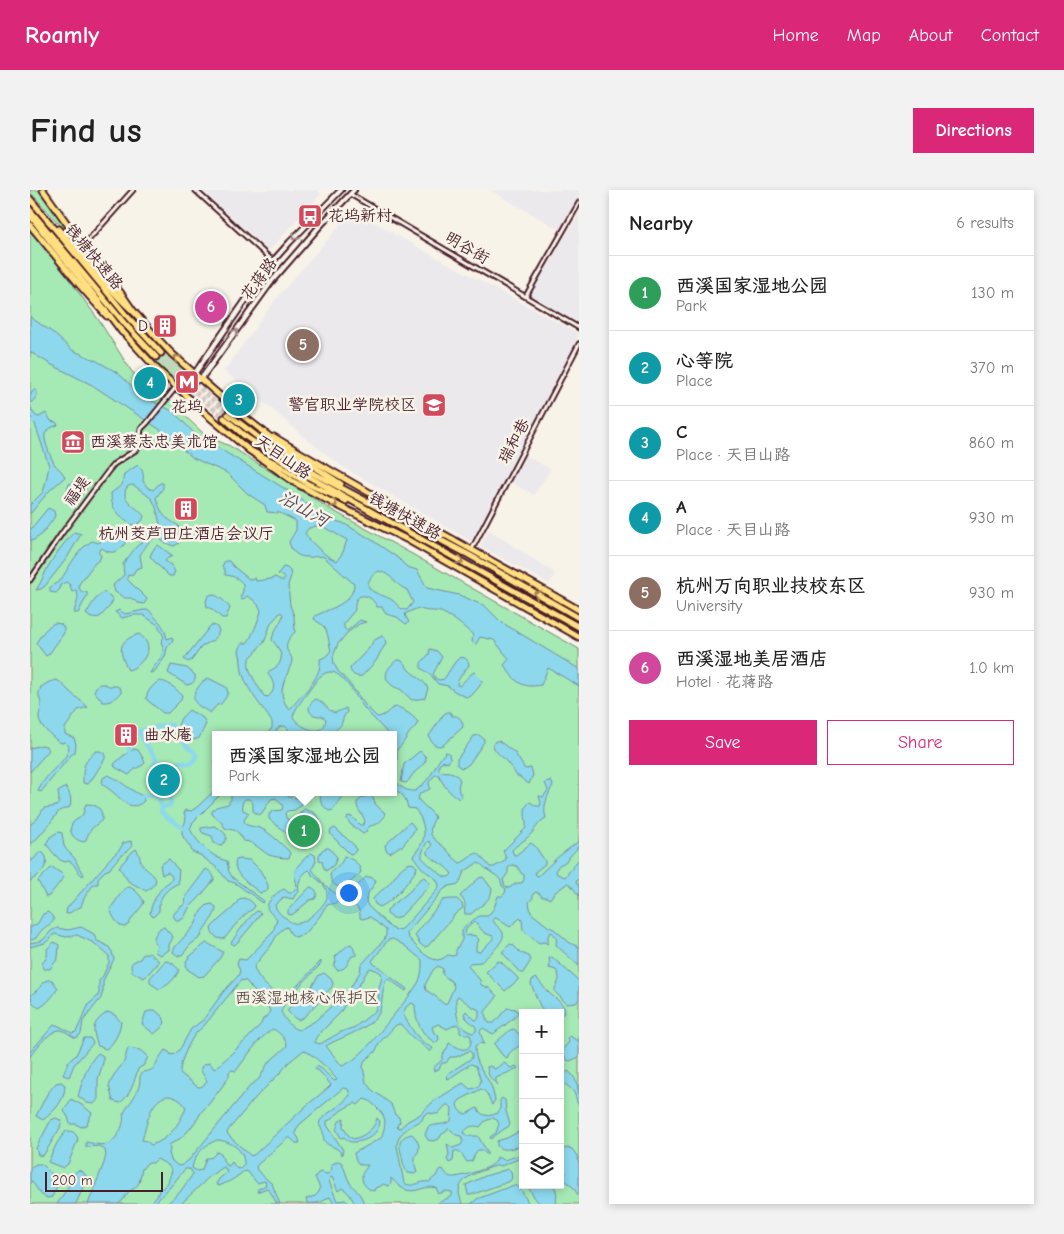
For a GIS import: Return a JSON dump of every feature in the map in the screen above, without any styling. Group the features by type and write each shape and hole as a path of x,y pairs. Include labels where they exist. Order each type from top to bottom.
{"main road":[{"name":"天目山路","path":"43,190 134,312 172,354 243,416 261,430 579,610"},
{"path":"30,199 79,250 122,302 134,312"},
{"name":"钱塘快速路","path":"30,199 158,355 125,324 30,210"},
{"path":"30,215 57,251 102,304 122,332"},
{"name":"天目山路","path":"30,225 122,332 156,368 249,450 294,482 408,540 579,637"},
{"name":"钱塘快速路","path":"579,618 468,555 308,470 226,416 246,437 278,460 579,627"},
{"path":"261,430 287,450 380,508"},
{"path":"249,450 275,463 308,484 367,510"}],"street":[{"path":"83,246 134,190"},
{"path":"195,190 273,261"},
{"name":"花蒋路","path":"176,387 195,373 273,261 342,190"},
{"name":"明谷街","path":"342,190 579,328"},
{"name":"花蒋路","path":"201,379 272,281 354,190"},
{"path":"526,296 579,203"},
{"name":"瑞和巷","path":"472,549 579,344"},
{"path":"176,387 201,379"},
{"name":"福堤","path":"30,580 109,470 114,464 137,449 141,429 176,387"}],"shaded area":[{"path":"201,190 317,190 321,194 269,251"},
{"path":"490,190 579,190 579,196 560,230"},
{"name":"警官职业学院校区","path":"353,210 421,249 578,333 577,340 472,542 343,467 224,371 275,300"},
{"path":"579,213 579,323 530,295"},
{"path":"524,455 551,469 534,495 510,482"},
{"path":"489,530 555,573 550,584 480,546"}],"green space":[{"path":"30,190 40,190 71,234 69,235"},
{"name":"西溪湿地核心保护区","path":"30,227 98,319 132,372 175,403 182,413 206,436 230,446 330,509 579,649 579,1204 30,1204"},
{"path":"165,350 183,368 172,378 154,361"}],"water":[{"name":"沿山河","path":"30,317 52,332 72,350 118,373 141,395 174,412 194,433 300,498 322,517 343,523 369,538 398,558 407,567 417,570 427,588 459,595 485,606 501,622 579,669 579,686 548,668 541,685 523,685 515,679 504,665 509,659 494,640 480,637 476,644 472,642 473,635 470,632 451,617 437,611 418,608 405,614 409,622 406,624 397,617 386,614 382,607 377,607 371,599 363,596 357,599 355,610 344,623 344,628 347,631 360,620 366,622 359,624 347,633 338,644 333,656 334,664 366,706 377,717 397,707 409,713 418,722 416,726 397,749 397,731 385,731 365,709 341,677 328,672 317,680 298,706 293,717 306,728 311,730 321,729 326,719 322,716 314,715 309,709 310,704 316,699 335,713 346,708 347,712 341,725 335,731 289,731 285,726 279,727 276,731 269,731 272,728 272,722 252,694 246,682 242,672 239,651 242,643 247,643 251,636 261,611 258,604 247,596 242,600 240,598 243,584 236,578 225,575 225,570 222,566 225,561 229,561 249,579 255,578 256,581 275,577 283,581 285,578 278,574 283,567 290,571 291,576 288,585 295,632 287,642 287,650 291,656 292,663 282,690 283,699 289,709 315,679 320,666 320,659 331,651 325,629 322,624 314,619 315,616 345,601 353,591 354,584 324,557 303,557 293,551 289,542 296,530 296,521 280,513 267,512 265,505 248,494 227,473 193,458 162,431 92,385 30,352","holes":["320,525 347,540 343,552 337,561 319,549 305,533 309,528","379,571 407,590 413,602 407,610 402,609 392,600 371,590 368,584 370,579","281,612 283,614 272,640 278,648 281,657 278,665 269,671 268,674 274,686 273,691 268,697 264,696 250,672 249,662 250,658 264,643 271,623"]},
{"path":"34,389 37,392 37,396 30,404 30,396"},
{"path":"30,404 36,416 39,417 46,413 51,421 56,422 58,425 47,431 45,441 55,465 65,477 49,491 30,514 30,505 43,492 49,466 35,424 30,416"},
{"path":"138,465 143,472 143,481 148,488 153,490 160,483 163,483 163,488 156,498 160,509 164,515 179,526 179,543 174,546 159,538 153,539 140,555 142,567 136,569 133,574 128,575 127,579 147,599 144,604 138,603 131,598 125,598 115,592 113,585 124,575 123,564 137,546 156,530 160,524 152,499 135,486 127,487 125,496 144,516 140,523 132,525 127,522 116,512 112,504 111,493 122,485 124,474"},
{"path":"86,479 88,485 82,494 72,499 66,495 69,484"},
{"path":"48,508 54,511 55,516 41,534 31,541 30,530"},
{"path":"118,528 125,533 125,543 117,551 109,552 102,548 98,552 101,555 100,559 79,584 82,592 87,592 87,596 78,613 74,613 78,599 76,590 72,592 70,585 66,582 60,585 60,589 56,593 50,592 50,587 61,579 75,557 87,544 92,541 98,543 105,539 111,530"},
{"path":"74,532 81,534 67,558 45,586 36,590 47,568"},
{"path":"158,545 173,556 165,561 175,571 173,576 169,576 150,556"},
{"path":"104,592 113,600 110,606 100,617 91,618 86,614 96,599"},
{"path":"212,594 230,608 226,618 222,618 207,607 206,601 208,596"},
{"path":"119,610 125,614 149,610 162,626 167,639 172,637 173,640 167,648 165,657 154,672 150,673 163,650 161,642 164,637 158,625 143,615 122,618 115,612"},
{"path":"55,623 61,624 64,628 64,633 46,656 36,643 42,634"},
{"path":"211,625 216,626 219,630 218,634 214,640 202,646 192,660 188,662 184,659"},
{"path":"139,634 147,643 148,651 141,662 128,670 121,653 123,644 126,640"},
{"path":"382,636 385,638 386,644 376,661 362,676 354,675 350,668 371,646 373,641"},
{"path":"430,649 437,651 442,657 433,674 439,680 444,679 460,657 468,661 469,665 458,680 457,685 459,686 463,683 474,672 482,681 471,696 466,697 448,686 438,684 430,674 421,668 421,663 429,654"},
{"path":"397,660 401,660 426,685 428,688 425,698 412,700 400,689 389,683 386,676 388,669"},
{"path":"171,665 187,668 195,675 194,682 187,685 168,673"},
{"path":"208,678 226,687 228,692 221,704 217,705 210,713 196,704 194,698 199,686"},
{"path":"57,680 88,707 78,710 65,728 65,734 74,738 76,744 75,752 41,792 38,791 49,774 66,755 69,746 65,742 61,743 51,735 39,719 41,705 39,694 41,687"},
{"path":"159,681 169,684 182,695 181,700 168,713 163,713 146,699 148,693"},
{"path":"100,684 117,686 121,689 121,693 113,700 103,702 94,691"},
{"path":"189,710 203,718 206,724 199,738 194,740 178,725 181,718"},
{"path":"447,712 450,712 452,716 460,718 463,727 443,745 436,745 432,743 429,736"},
{"path":"479,735 484,739 484,742 469,764 461,768 457,765 457,759 474,736"},
{"path":"495,741 499,741 515,753 525,769 531,768 533,775 529,784 516,775 497,752 493,745"},
{"path":"46,746 49,750 30,772 30,748"},
{"path":"134,749 138,750 145,763 129,775 115,767 114,764"},
{"path":"96,751 105,754 105,759 88,784 83,783 85,765 88,758"},
{"path":"420,751 426,757 425,762 409,781 406,783 401,782 404,764"},
{"path":"446,752 449,753 450,759 448,763 443,761 439,765 439,770 452,773 458,777 460,780 458,786 462,796 459,799 456,797 445,786 439,775 435,775 429,782 430,789 420,793 418,799 435,817 431,828 431,835 460,863 478,853 490,867 505,861 506,858 503,851 526,828 525,810 527,804 530,802 540,806 539,796 543,797 548,790 545,783 548,781 551,781 553,785 545,805 546,818 512,850 514,855 531,843 535,846 545,861 545,864 535,872 538,876 579,841 576,850 556,870 557,874 565,877 579,859 579,878 576,883 579,887 579,896 568,883 554,893 550,899 542,897 536,892 529,902 531,913 570,943 579,947 579,966 556,945 556,938 551,932 548,936 548,944 544,942 539,943 523,930 520,918 510,927 496,918 493,919 503,933 502,940 481,962 470,963 468,966 480,980 481,985 489,988 497,996 485,1012 489,1023 494,1023 507,1008 516,1009 518,1013 493,1034 483,1028 480,1031 484,1044 479,1043 475,1046 478,1063 492,1088 495,1100 492,1105 487,1094 481,1089 460,1100 457,1104 458,1108 466,1114 477,1108 483,1115 492,1115 498,1113 502,1098 505,1100 510,1124 491,1139 490,1137 496,1133 499,1124 497,1120 493,1118 485,1121 480,1127 469,1127 464,1132 466,1136 478,1136 487,1155 482,1150 477,1151 472,1161 467,1162 460,1152 454,1151 453,1161 449,1163 447,1159 449,1154 447,1144 453,1148 461,1145 463,1141 461,1136 456,1135 449,1128 439,1139 433,1141 428,1140 425,1135 428,1127 451,1121 452,1108 446,1105 438,1114 427,1113 422,1120 402,1133 397,1146 404,1183 407,1185 429,1182 436,1176 439,1170 443,1169 447,1175 455,1177 490,1166 497,1157 504,1160 519,1155 519,1159 501,1166 498,1165 483,1170 468,1177 460,1188 459,1195 463,1204 436,1204 452,1196 452,1192 446,1191 439,1194 436,1188 432,1187 408,1191 400,1187 391,1178 389,1186 383,1184 375,1188 374,1191 365,1186 362,1179 368,1165 358,1163 354,1153 381,1138 385,1124 384,1116 371,1102 364,1099 358,1105 355,1103 348,1106 327,1121 327,1125 343,1150 342,1155 338,1150 325,1142 320,1126 320,1121 350,1095 348,1089 343,1088 299,1125 295,1133 300,1143 296,1143 289,1137 256,1166 257,1170 272,1184 280,1204 277,1204 267,1188 257,1192 258,1189 266,1185 265,1181 257,1183 247,1171 219,1186 216,1184 227,1172 224,1167 209,1177 181,1204 167,1204 180,1192 193,1174 190,1169 185,1169 154,1204 150,1204 159,1190 167,1184 172,1171 168,1165 157,1159 153,1163 147,1163 142,1169 139,1183 118,1204 88,1204 106,1155 105,1150 99,1146 86,1147 86,1142 105,1145 114,1140 122,1127 123,1115 139,1087 140,1076 143,1072 154,1068 165,1050 171,1055 180,1049 191,1029 203,1020 224,991 238,976 240,971 237,964 239,959 246,960 273,932 277,919 268,910 268,904 281,890 284,889 291,893 297,887 295,871 307,856 311,853 315,855 316,861 312,869 328,888 340,895 347,896 366,877 376,880 367,896 366,902 391,928 397,930 402,929 407,924 437,890 439,886 437,880 423,869 413,856 421,845 423,838 424,829 420,816 415,809 408,808 403,796 397,791 397,783 408,790 415,791 432,773 443,755","holes":["428,841 432,846 427,851 427,854 450,871 452,874 449,877 443,876 423,859 423,851","477,863 482,865 497,876 502,886 506,889 505,893 502,896 498,896 494,908 488,916 479,916 465,926 456,955 448,955 437,960 433,959 421,951 408,937 407,933 443,890 449,886 459,884 464,872","512,865 517,866 524,875 522,883 517,883 509,888 505,886 503,880 508,873 508,868","309,870 325,887 327,891 326,900 320,908 302,922 290,922 276,909 275,905 284,897 293,899 299,892 299,882 302,876","340,902 354,905 359,910 360,918 370,917 386,930 386,935 384,940 361,965 360,972 346,995 315,1021 299,1030 291,1026 281,1012 285,1002 321,964 321,961 283,998 264,983 254,967 284,928 287,927 295,937 305,934 327,905","474,922 484,932 493,936 493,939 480,952 476,951 479,940 476,936 466,936 466,929","393,939 405,946 422,960 422,969 418,983 379,1034 357,1057 342,1066 326,1046 362,1028 375,1019 379,1013 387,979 406,991 407,989 372,961 388,940","438,966 443,969 442,974 452,982 454,987 447,1003 444,1004 426,990 425,985 433,970","370,968 381,973 382,977 375,1011 355,1027 341,1032 320,1044 314,1042 317,1036 340,1013","241,980 246,981 270,1011 249,1037 217,1067 214,1069 210,1063 201,1067 201,1071 207,1081 203,1086 198,1087 180,1073 183,1058 194,1035 203,1027","458,996 479,1010 479,1018 475,1020 466,1011 464,1014 476,1027 476,1031 473,1033 467,1031 460,1024 456,1010 456,999","412,1003 415,1005 416,1017 420,1027 436,1043 439,1039 432,1027 438,1024 447,1029 457,1024 460,1028 460,1033 470,1035 470,1045 467,1049 461,1049 449,1043 442,1060 433,1068 434,1071 439,1069 442,1063 446,1063 450,1057 456,1057 469,1051 472,1053 472,1058 446,1077 448,1079 471,1064 476,1066 481,1081 477,1087 470,1089 463,1083 434,1101 419,1115 400,1128 397,1127 400,1122 399,1117 395,1115 391,1104 371,1089 366,1082 363,1067 365,1060 375,1052 380,1042 396,1025 400,1024 430,1052 433,1048 423,1042 412,1029 403,1014 406,1007","273,1029 282,1036 287,1046 268,1063 259,1079 250,1086 189,1160 178,1166 171,1160 169,1145 181,1138 189,1130 229,1077 229,1072 232,1070 236,1071 258,1042","304,1050 330,1071 337,1080 334,1081 317,1066 315,1069 331,1085 251,1156 227,1133 257,1096 288,1063","174,1097 183,1103 186,1108 173,1131 157,1143 151,1145 142,1140 150,1114 157,1102 162,1098","217,1140 227,1142 236,1147 242,1155 244,1165 240,1169 236,1168 232,1162 229,1166 224,1162 220,1153 216,1152 212,1157 206,1158 202,1170 197,1171 192,1168 195,1158 204,1147"]},
{"path":"108,775 143,796 144,801 136,806 125,803 102,784 103,778"},
{"path":"66,787 71,801 70,807 59,811 34,842 30,843 30,825 37,819 44,808 58,804 58,792"},
{"path":"212,793 212,796 219,796 193,822 190,829 205,848 227,861 229,872 233,878 264,901 263,903 235,883 228,881 217,868 200,855 192,852 183,836 182,830 186,819 184,813 186,810 191,811"},
{"path":"231,796 288,796 303,798 302,805 295,810 285,813 286,818 291,824 301,830 306,828 307,824 299,814 304,809 315,813 320,819 308,833 307,841 297,844 269,819 269,814 273,811 282,810 283,806 276,798 271,799 259,815 253,811 253,803 249,799 245,799 242,803 243,810 249,813 244,820 245,824 260,828 268,833 290,854 289,858 271,856 244,841 236,831 225,828 212,814 216,807 228,804"},
{"path":"320,796 344,796 333,810 329,811 321,803"},
{"path":"371,796 385,816 377,824 369,827 363,834 350,824 347,819 348,816 352,817 360,825 363,825 365,821 357,802 363,797"},
{"path":"86,804 93,805 100,810 102,820 91,829 84,842 73,836 71,827 74,821 82,816"},
{"path":"410,822 415,829 414,831 403,846 390,853 386,850 385,845"},
{"path":"215,826 226,835 226,840 220,846 214,843 212,836 201,831 201,828"},
{"path":"335,828 355,846 356,850 354,853 350,854 331,835 331,830"},
{"path":"58,832 62,833 64,846 75,859 84,874 83,876 71,862 60,860 46,844 50,837"},
{"path":"131,841 132,846 110,869 98,878 98,884 94,884 84,898 81,907 66,914 67,908 119,850 123,843"},
{"path":"326,848 329,848 337,857 334,865 326,871 322,861 319,860 319,855"},
{"path":"136,849 142,864 156,879 152,887 146,891 128,881 119,867"},
{"path":"42,852 47,860 46,864 41,872 30,881 30,863"},
{"path":"344,856 357,863 361,872 348,884 336,886 330,875"},
{"path":"169,859 179,870 179,883 164,894 160,901 159,911 153,917 150,913 155,898 172,879 171,875 167,872 162,875 160,865"},
{"path":"236,860 250,860 260,870 268,885 268,890 260,893 243,879 236,870 235,865"},
{"path":"411,863 417,867 405,886 380,907 375,904 373,899 401,869"},
{"path":"52,867 63,874 64,877 49,896 46,897 38,881"},
{"path":"206,869 212,873 214,880 189,908 184,918 179,921 175,919 173,915 185,904 186,896"},
{"path":"424,877 430,883 429,886 402,915 396,918 387,914 387,910"},
{"path":"483,877 492,889 491,893 484,903 471,914 465,914 465,904 460,896 479,878"},
{"path":"128,887 135,890 144,902 128,925 124,927 117,922 110,909 124,889"},
{"path":"310,887 316,891 315,899 310,900 292,915 288,914 288,910"},
{"path":"239,899 250,900 255,906 241,918 225,938 217,938 211,928 234,907"},
{"path":"457,899 463,908 455,914 428,946 424,947 419,943 415,935 443,900"},
{"path":"212,904 216,907 216,911 201,937 191,944 182,955 178,956 173,952 175,947 195,925 201,911 207,905"},
{"path":"257,911 261,913 253,924 237,943 234,945 231,943 247,921"},
{"path":"48,912 54,920 52,923 43,929 36,938 30,939 30,928 38,923 43,914"},
{"path":"81,927 94,934 96,940 109,947 114,959 103,981 101,998 83,1021 81,1034 76,1038 61,1030 57,1031 44,1040 30,1057 30,1052 54,1025 72,1033 76,1032 89,1004 99,993 99,981 109,962 109,956 94,943 77,935 66,937 55,934 45,943 30,947 30,943 41,941 57,928 68,930"},
{"path":"164,927 173,937 169,950 160,955 155,952 157,946 154,939 155,934 160,928"},
{"path":"54,942 59,945 58,958 50,969 43,969 42,963 47,957 47,949"},
{"path":"206,943 223,952 204,976 199,977 187,969 186,962 188,958"},
{"path":"351,944 357,955 352,956 345,967 337,970 334,966 335,957"},
{"path":"510,944 521,953 529,956 531,960 523,973 520,973 502,952"},
{"path":"149,953 159,961 157,965 144,978 132,972 132,963 140,959 143,954"},
{"path":"552,957 579,981 579,999 576,1003 567,1004 555,992 559,977 556,970 549,968 549,958"},
{"path":"167,961 174,964 179,970 171,982 159,989 150,983 150,978"},
{"path":"498,961 518,978 505,991 486,972"},
{"path":"324,973 331,979 332,987 304,1017 298,1020 287,1010 312,986 319,975"},
{"path":"536,978 559,1001 565,1009 564,1013 564,1009 542,1009 531,984 532,980"},
{"path":"52,980 58,988 50,999 39,1008 32,1002 31,995 41,987 43,982"},
{"path":"155,1010 163,1017 165,1023 154,1034 142,1024 146,1012"},
{"path":"108,1012 115,1015 121,1022 116,1037 106,1049 98,1046 94,1027 98,1020"},
{"path":"514,1029 519,1034 519,1046 511,1051 507,1058 503,1056 494,1044 510,1030"},
{"path":"570,1036 579,1040 579,1057 570,1061 564,1055 564,1048 569,1042 567,1038"},
{"path":"84,1038 90,1038 93,1043 74,1065 69,1077 63,1075 68,1062 76,1055"},
{"path":"128,1048 140,1050 148,1057 144,1065 138,1069 129,1092 120,1103 113,1101 109,1086 114,1075 124,1062"},
{"path":"98,1053 103,1056 103,1063 98,1079 98,1099 94,1104 87,1103 78,1096 88,1068"},
{"path":"504,1063 511,1068 516,1066 518,1068 496,1078 498,1085 490,1078 487,1067 490,1066 495,1069"},
{"path":"568,1071 576,1082 579,1106 574,1092 564,1084 564,1074"},
{"path":"61,1082 65,1085 65,1090 58,1105 43,1120 36,1116 47,1094 56,1083"},
{"path":"71,1099 92,1113 86,1125 81,1127 76,1124 70,1124 64,1111"},
{"path":"56,1118 62,1121 60,1128 43,1156 38,1155 36,1148 51,1120"},
{"path":"344,1118 343,1126 348,1135 353,1139 368,1132 374,1126 377,1118 380,1121 377,1130 371,1136 363,1141 353,1142 344,1137 341,1138 336,1129 339,1121"},
{"path":"66,1131 74,1132 78,1139 68,1164 63,1168 48,1162 57,1143"},
{"path":"519,1132 519,1147 503,1149 497,1146 497,1141"},
{"path":"412,1134 419,1145 415,1156 417,1172 415,1174 408,1173 403,1161 400,1145 401,1139"},
{"path":"564,1149 572,1149 577,1156 579,1164 579,1195 565,1180"},
{"path":"339,1161 342,1163 347,1178 360,1194 364,1204 355,1204 348,1193 342,1188 338,1191 332,1177 329,1181 337,1201 346,1200 349,1204 334,1204 330,1197 320,1202 307,1203 306,1199 315,1196 319,1192 320,1188 315,1177 318,1173 329,1173 332,1169 330,1165"},
{"path":"36,1164 42,1164 53,1175 59,1177 59,1182 52,1197 47,1198 41,1194 30,1180 30,1168"},
{"path":"508,1169 511,1171 512,1178 510,1181 468,1195 466,1185 485,1176"},
{"path":"78,1170 83,1172 86,1180 76,1204 57,1204 74,1178 74,1174"},
{"path":"514,1185 521,1189 529,1204 471,1204 477,1199"},
{"path":"529,1189 555,1189 557,1204 540,1204"}],"waterway":[{"path":"129,752 130,741 137,732 164,725 172,725 188,748 196,755 189,764 176,763 174,770 178,782 172,791 168,793 171,800 170,805 162,808 161,811 183,828"},
{"path":"138,732 156,759 154,765 163,773 175,775"},
{"path":"143,796 158,797 162,808"}],"tunnel":[{"path":"161,353 228,414"},
{"path":"156,357 224,418"}],"place":[{"name":"花坞新村","path":"310,216"},
{"name":"西溪湿地美居酒店","path":"211,307"},
{"name":"D","path":"165,326"},
{"name":"杭州万向职业技校东区","path":"303,345"},
{"name":"花坞","path":"187,382"},
{"name":"A","path":"150,383"},
{"name":"C","path":"239,400"},
{"name":"警官职业学院校区","path":"434,405"},
{"name":"西溪蔡志忠美术馆","path":"73,442"},
{"name":"杭州茭芦田庄酒店会议厅","path":"186,509"},
{"name":"曲水庵","path":"126,735"},
{"name":"心等院","path":"164,780"},
{"name":"西溪国家湿地公园","path":"304,831"}]}
